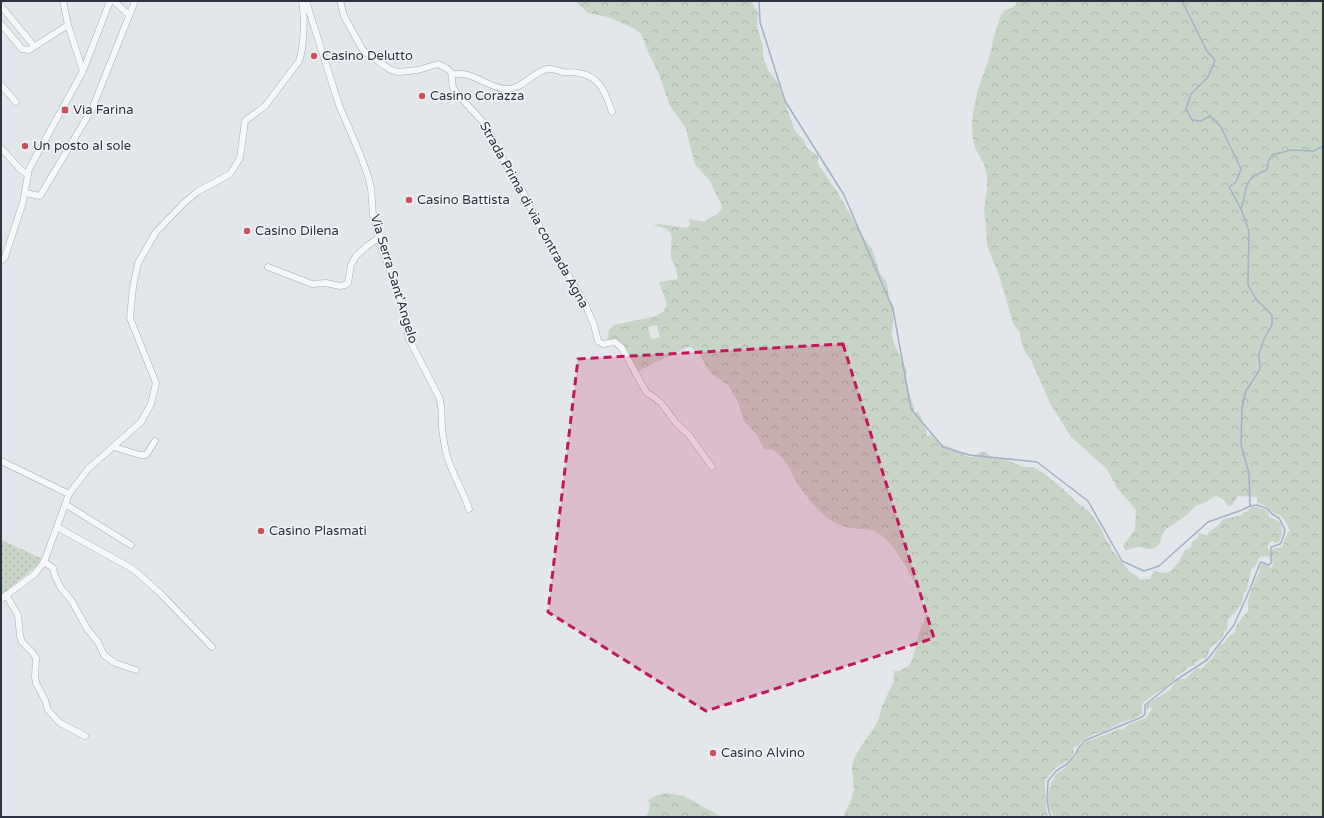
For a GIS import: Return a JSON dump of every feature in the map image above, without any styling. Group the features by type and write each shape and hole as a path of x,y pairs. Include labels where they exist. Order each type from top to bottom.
{"street":[{"path":"63,1 68,25 83,71"},
{"path":"1,261 5,257 23,202 29,169 83,71 110,1"},
{"path":"114,1 129,15"},
{"path":"25,193 40,196 92,108 134,1"},
{"path":"85,736 60,724 48,710 45,700 36,683 36,658 22,642 18,615 4,597 35,574 44,562 69,494 88,469 141,422 151,404 156,383 130,318 133,287 138,263 156,232 184,203 197,192 230,174 240,158 245,122 265,106 299,61 302,54 304,9 302,1"},
{"name":"Via Serra Sant'Angelo","path":"306,1 339,105 368,176 371,188 373,215 388,268 402,302 409,339 440,397 446,453 455,479 464,495 469,510"},
{"path":"340,1 344,16 361,47 365,52 391,70 399,72 418,70 438,64 451,72 452,76 463,74 496,87 512,89 547,68 562,72 577,72 592,78 599,84 604,91 612,112"},
{"path":"1,6 34,46"},
{"path":"1,24 22,49 28,50 68,25"},
{"name":"Strada Prima di via contrada Agna","path":"452,76 453,88 486,125 500,155 523,192 548,244 586,306 594,325 598,341 603,344 615,342 622,348 646,392 661,403 676,423 689,435 712,467"},
{"path":"1,85 16,102"},
{"path":"1,148 20,169 28,175"},
{"path":"268,267 312,284 326,283 340,286 345,285 348,283 351,265 356,256 380,237"},
{"path":"114,447 140,455 146,455 155,441"},
{"path":"1,461 69,494"},
{"path":"65,504 131,545"},
{"path":"57,527 133,569 160,593 212,647"},
{"path":"44,562 53,568 61,588 71,600 88,630 98,642 104,655 115,663 136,670"}],"highlighted area":[{"path":"843,344 934,638 706,711 548,612 578,359"}],"green space":[{"path":"575,1 751,1 758,13 757,26 763,47 763,57 768,70 778,83 795,131 804,140 806,147 818,156 818,164 838,193 861,234 872,249 880,273 887,283 889,298 894,308 893,341 907,371 905,381 914,407 913,415 917,412 919,413 926,430 927,437 931,435 939,443 968,457 972,457 983,451 991,457 1004,459 1024,467 1033,467 1046,475 1081,506 1088,510 1100,526 1106,540 1111,546 1111,549 1130,572 1136,575 1140,580 1150,579 1154,571 1163,573 1170,572 1179,562 1184,551 1191,547 1191,543 1198,538 1198,533 1208,535 1208,533 1221,523 1223,519 1243,515 1243,512 1246,512 1252,507 1267,510 1269,514 1268,516 1281,523 1281,539 1277,543 1272,540 1267,546 1270,552 1270,557 1261,556 1255,567 1252,568 1241,605 1228,619 1227,630 1224,632 1222,638 1210,648 1207,658 1202,658 1195,663 1195,665 1190,666 1176,676 1170,684 1144,702 1142,706 1142,714 1134,719 1120,723 1104,732 1093,734 1078,746 1073,747 1074,754 1069,760 1054,769 1045,780 1046,808 1048,817 843,817 854,790 852,767 854,759 879,718 883,704 894,681 894,671 900,671 908,667 912,660 919,632 925,619 926,607 904,564 888,541 872,530 841,526 829,519 819,510 801,489 782,458 773,450 764,449 756,434 744,421 738,402 728,385 709,371 699,354 691,347 688,347 634,373 619,347 607,342 609,330 614,325 656,316 664,311 667,304 659,282 678,279 676,268 671,257 672,240 670,232 667,229 653,226 659,224 687,228 690,225 689,219 705,222 710,217 718,214 722,206 710,181 695,164 686,128 670,106 659,74 641,34 635,29 608,17 588,13","holes":["657,325 660,338 651,339 648,327"]},
{"path":"1017,1 1323,1 1323,817 1054,817 1049,808 1047,799 1051,783 1055,775 1076,757 1077,751 1081,746 1088,741 1120,729 1123,730 1128,725 1146,718 1152,708 1151,707 1146,710 1147,704 1170,690 1176,680 1185,679 1197,668 1201,669 1213,657 1219,646 1235,632 1237,624 1248,611 1249,597 1254,582 1260,571 1260,564 1263,563 1271,568 1273,564 1271,559 1272,549 1282,547 1287,534 1290,531 1282,517 1273,513 1264,505 1258,503 1257,497 1238,496 1231,506 1228,506 1224,500 1217,496 1195,506 1187,515 1166,529 1162,535 1160,543 1155,548 1150,549 1138,547 1125,550 1123,546 1135,530 1136,510 1118,489 1106,468 1071,437 1050,403 1031,360 1026,354 1021,341 1020,333 1013,323 1000,278 987,245 984,210 987,176 984,164 976,150 973,139 973,113 978,89 989,59 1001,15 1005,10 1014,7"},
{"path":"1,540 41,558 38,565 1,595"},
{"path":"666,793 684,796 722,817 647,817 650,806 648,800 657,795"}],"waterway":[{"path":"759,1 760,22 785,101 844,195 893,309 911,409 943,447 969,455 1037,462 1088,501 1122,561 1144,571 1159,566 1208,522 1250,506 1257,505 1268,509 1272,514 1279,518 1285,530 1280,544 1271,547 1271,563 1269,565 1260,563 1234,625 1207,660 1176,680 1145,705 1145,714 1142,717 1086,740 1067,764 1056,771 1048,781 1047,801 1051,817"},
{"path":"1182,1 1207,51 1215,60 1208,77 1191,94 1186,109 1192,120 1201,121 1210,116 1221,127 1241,169 1236,182 1229,187 1241,209 1249,231 1248,285 1256,299 1272,315 1272,325 1264,339 1259,354 1260,369 1246,391 1242,407 1241,445 1249,473 1250,506"},
{"path":"1241,209 1247,184 1255,175 1267,170 1268,162 1272,155 1291,150 1314,151 1323,146"}],"place":[{"name":"Casino Delutto","path":"314,56"},
{"name":"Casino Corazza","path":"422,96"},
{"name":"Via Farina","path":"65,110"},
{"name":"Un posto al sole","path":"25,146"},
{"name":"Casino Battista","path":"409,200"},
{"name":"Casino Dilena","path":"247,231"},
{"name":"Casino Plasmati","path":"261,531"},
{"name":"Casino Alvino","path":"713,753"}]}
